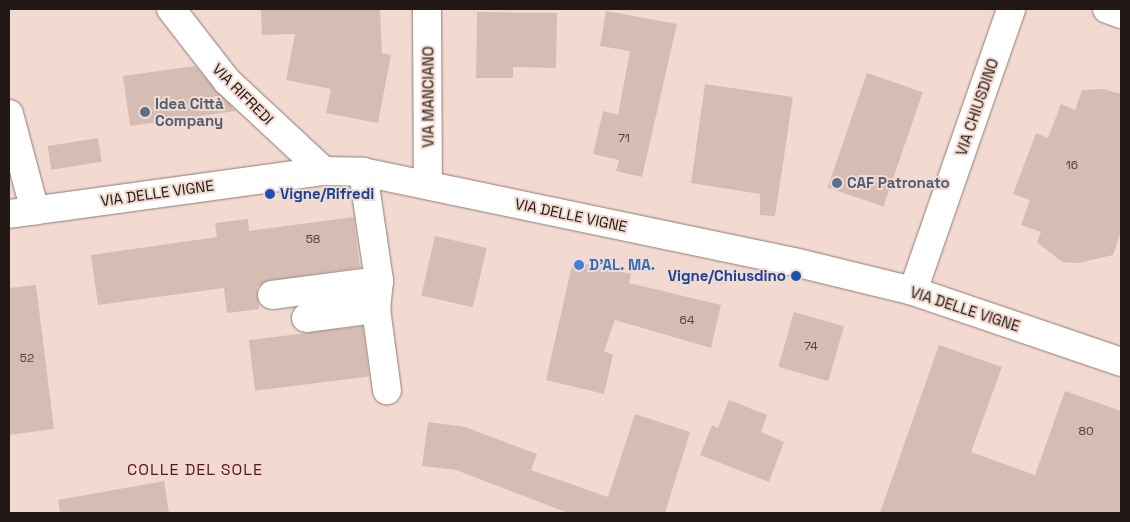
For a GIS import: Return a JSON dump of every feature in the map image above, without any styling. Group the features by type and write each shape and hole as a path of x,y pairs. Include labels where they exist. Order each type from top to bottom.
{"street":[{"name":"VIA RIFREDI","path":"171,9 227,81 324,171"},
{"name":"VIA MANCIANO","path":"427,9 428,185"},
{"name":"VIA CHIUSDINO","path":"913,291 1011,9"},
{"path":"1107,9 1121,14"},
{"path":"9,114 35,210"},
{"name":"VIA DELLE VIGNE","path":"9,214 324,171 363,172 798,263 913,291 1121,362"},
{"path":"363,172 379,281 376,309 386,390"},
{"path":"272,294 379,281"},
{"path":"306,318 376,309"}],"building":[{"path":"261,9 380,9 382,53 391,55 378,123 326,113 331,89 286,80 295,34 262,35"},
{"path":"606,11 677,24 642,177 616,171 619,160 593,154 603,111 618,115 630,51 600,46"},
{"path":"477,12 557,13 556,68 513,67 513,78 476,78"},
{"path":"195,66 236,111 130,126 123,76"},
{"path":"867,73 923,92 883,207 828,187"},
{"path":"705,84 793,97 775,216 760,215 760,194 691,183"},
{"path":"1103,89 1121,94 1121,231 1113,255 1078,263 1062,262 1037,242 1041,232 1021,225 1030,200 1013,194 1036,133 1048,138 1061,104 1075,110 1082,90"},
{"path":"98,138 102,162 51,170 48,146"},
{"path":"354,217 360,268 270,280 257,287 259,309 227,313 224,288 98,305 91,255 217,237 215,223 248,219 249,231"},
{"path":"435,236 487,248 473,307 421,295"},
{"path":"573,261 631,274 629,283 721,305 711,348 615,320 604,351 613,355 604,394 546,380"},
{"path":"36,285 54,429 9,435 9,288"},
{"path":"794,312 844,326 828,381 778,367"},
{"path":"363,326 369,377 255,391 249,340"},
{"path":"939,345 1002,367 971,452 1035,475 1065,391 1121,411 1121,513 880,513"},
{"path":"729,400 767,415 761,432 784,442 769,482 700,455 712,425 718,428"},
{"path":"635,414 690,432 665,513 568,513 456,470 422,466 428,422 465,427 537,454 531,470 608,497"},
{"path":"164,481 169,513 60,513 58,500"}],"place":[{"name":"Idea Città Company","path":"145,112"},
{"name":"CAF Patronato","path":"837,183"},
{"name":"Vigne/Rifredi","path":"270,194"},
{"name":"D'AL. MA.","path":"579,265"},
{"name":"Vigne/Chiusdino","path":"796,276"}],"district":[{"name":"COLLE DEL SOLE","path":"195,470"}]}
